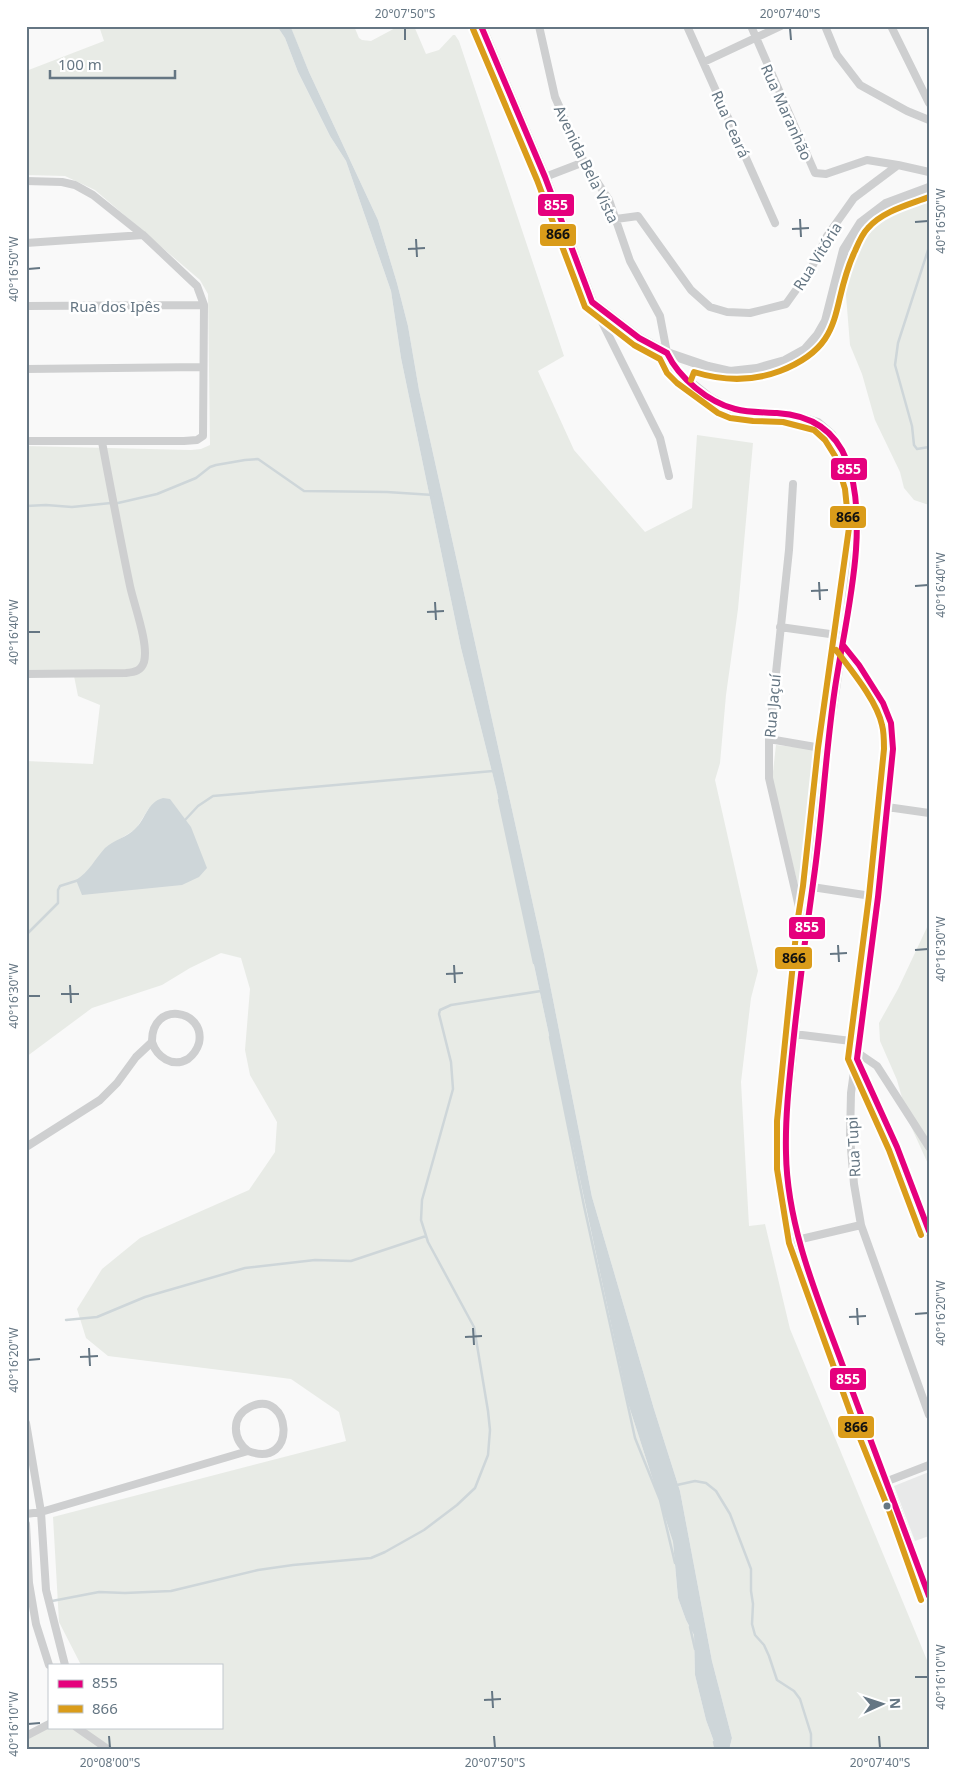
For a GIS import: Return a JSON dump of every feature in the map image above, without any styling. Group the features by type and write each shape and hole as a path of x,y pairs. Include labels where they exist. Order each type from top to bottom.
{"street":[{"path":"481,26 545,177 592,302 660,438 669,476"},
{"name":"Avenida Bela Vista","path":"539,26 555,97 584,162 609,200 630,261 660,316 667,353"},
{"name":"Rua Ceará","path":"687,26 775,223"},
{"name":"Rua Maranhão","path":"750,26 815,173 826,174 867,160 898,165"},
{"path":"704,62 781,26"},
{"path":"825,26 837,55 860,85 907,111 929,120"},
{"path":"891,26 929,103"},
{"path":"545,177 584,162"},
{"path":"898,165 929,172"},
{"name":"Rua Vitória","path":"616,219 638,216 691,290 710,307 727,312 750,313 786,304 811,269 828,236 854,198 898,165"},
{"path":"26,181 62,182 75,185 93,195 143,235 197,286 204,305 203,436 200,439 184,441 102,442 26,441"},
{"path":"592,302 639,338 667,353 692,362 730,372 757,369 785,361 805,350 818,335 826,321 844,250 861,223 886,204 929,188"},
{"path":"26,243 143,235"},
{"name":"Rua dos Ipês","path":"26,306 204,305"},
{"path":"667,353 674,368 683,377 710,397 731,409 802,416 818,422 832,434 843,452 854,487 858,528 843,645 826,749 812,887 806,925 786,1122 786,1168 797,1240 929,1597"},
{"path":"683,377 686,367 692,362"},
{"path":"26,369 203,367"},
{"path":"26,674 126,673 135,672 141,668 144,661 143,639 130,588 102,442"},
{"name":"Rua Jaçuí","path":"793,484 789,550 769,740 770,778 798,907 806,925"},
{"path":"780,627 844,636"},
{"name":"Rua Tupi","path":"843,645 859,664 883,703 891,722 893,749 878,897 851,1093 850,1137 854,1184 861,1225 929,1415"},
{"path":"769,740 826,749"},
{"path":"887,807 929,813"},
{"path":"812,887 878,897"},
{"path":"173,1014 181,1014 194,1023 200,1038 195,1053 182,1062 166,1060 159,1056 154,1050 152,1042 151,1034 154,1027 165,1016 173,1014"},
{"path":"794,1034 859,1042"},
{"path":"26,1147 100,1100 136,1057 152,1042"},
{"path":"857,1056 877,1066 929,1148"},
{"path":"857,1056 897,1147 929,1232"},
{"path":"797,1240 861,1225"},
{"path":"26,1514 41,1512 248,1451 255,1454 270,1452 281,1443 285,1429 284,1422 275,1410 262,1404 254,1405 247,1408 238,1419 236,1434 238,1441 248,1451"},
{"path":"26,1423 41,1512 46,1590 65,1664"},
{"path":"885,1482 929,1465"},
{"path":"26,1524 29,1583 36,1624 49,1664"},
{"path":"26,1736 48,1725"},
{"path":"77,1728 109,1750"}],"shaded area":[{"path":"99,26 277,26 285,38 298,72 330,136 346,161 391,291 401,358 461,648 496,788 628,1403 673,1542 678,1598 694,1635 695,1675 706,1720 717,1750 26,1750 26,1740 48,1728 222,1728 222,1664 80,1664 59,1622 53,1517 346,1441 339,1412 291,1379 108,1356 86,1338 77,1309 102,1269 140,1238 249,1190 275,1152 277,1122 250,1075 245,1050 250,989 241,958 221,953 190,968 162,985 92,1008 26,1057 26,761 93,764 100,705 78,696 73,671 26,675 26,446 191,450 201,449 210,445 208,294 200,280 95,190 65,176 26,175 26,71 104,41","holes":["149,808 133,890 76,880 86,874 107,847 136,829"]},
{"path":"277,26 290,26 292,30 309,72 378,220 397,283 408,326 419,390 544,954 592,1197 680,1491 712,1661 732,1738 729,1750 717,1750 706,1720 695,1675 694,1635 678,1598 673,1542 628,1403 496,788 461,648 401,358 391,291 346,161 330,136 298,72 285,38"},
{"path":"290,26 354,26 359,38 371,41 399,26 414,26 426,54 439,50 455,35 459,41 564,356 538,371 574,450 645,532 692,508 697,435 753,443 738,609 726,695 720,763 715,780 758,971 751,998 741,1082 749,1226 765,1224 790,1329 929,1665 929,1750 729,1750 732,1738 712,1661 680,1491 592,1197 544,954 419,390 408,326 378,220 309,72"},
{"path":"924,198 929,200 929,505 914,500 904,488 900,472 875,420 862,374 850,345 845,283 847,268 853,254 861,240 871,229 882,218 909,201"},
{"path":"776,745 823,750 806,900 802,901 772,781"},
{"path":"163,798 170,799 191,827 207,868 199,877 182,885 82,895 76,880 81,877 105,848 132,832 139,825 153,803"},
{"path":"929,923 929,1166 909,1122 897,1080 880,1041 879,1023 898,989"},
{"path":"929,1472 929,1536 915,1541 894,1486"}],"waterway":[{"path":"929,247 898,343 895,365 912,426 914,445 917,449 929,447"},
{"path":"118,503 157,494 196,478 210,467 216,465 258,459 304,491 387,492 433,495"},
{"path":"26,506 72,507 111,503"},
{"path":"185,820 198,806 213,796 493,771"},
{"path":"499,800 534,963"},
{"path":"26,935 58,903 58,890 60,886 79,880"},
{"path":"51,1603 52,1601 99,1592 171,1591 258,1570 371,1558 424,1530 457,1505 475,1488 488,1455 490,1430 474,1327 428,1242 421,1220 422,1200 453,1089 451,1062 439,1014 440,1010 451,1005 541,991"},
{"path":"550,1037 584,1206 635,1438 660,1500 675,1563"},
{"path":"66,1320 97,1317 145,1297 245,1268 315,1260 351,1261 426,1236"},
{"path":"677,1485 695,1481 706,1483 716,1491 730,1514 751,1569 752,1624 755,1635 764,1645 777,1680 794,1691 800,1699 811,1734 811,1750"},
{"path":"690,1627 695,1649"},
{"path":"714,1742 716,1750"}],"transit line":[{"name":"855","path":"481,26 545,177 592,302 639,338 667,353"},
{"name":"866","path":"473,29 537,180 585,307 634,345 660,359 667,373 677,383 718,413 730,418 783,422 814,430 825,440 835,456 845,489 849,528 818,748 797,924 777,1121 777,1169 789,1243 921,1600"},
{"name":"866","path":"691,380 694,372 726,379 748,379 769,375 802,360 817,348 827,335 834,321 847,271 866,230 888,213 929,197"},
{"name":"855","path":"667,353 679,371 695,388 725,406 751,412 789,414 820,426 836,441 842,450 854,486 857,514 854,573 832,711 818,846 794,1035 788,1094 786,1153 792,1206 804,1259 929,1596"},
{"name":"855","path":"843,645 859,665 883,703 891,723 893,749 878,897 857,1059 897,1147 929,1231"},
{"name":"866","path":"836,650 863,686 875,706 882,725 884,740 869,896 848,1059 889,1150 921,1235"}]}
